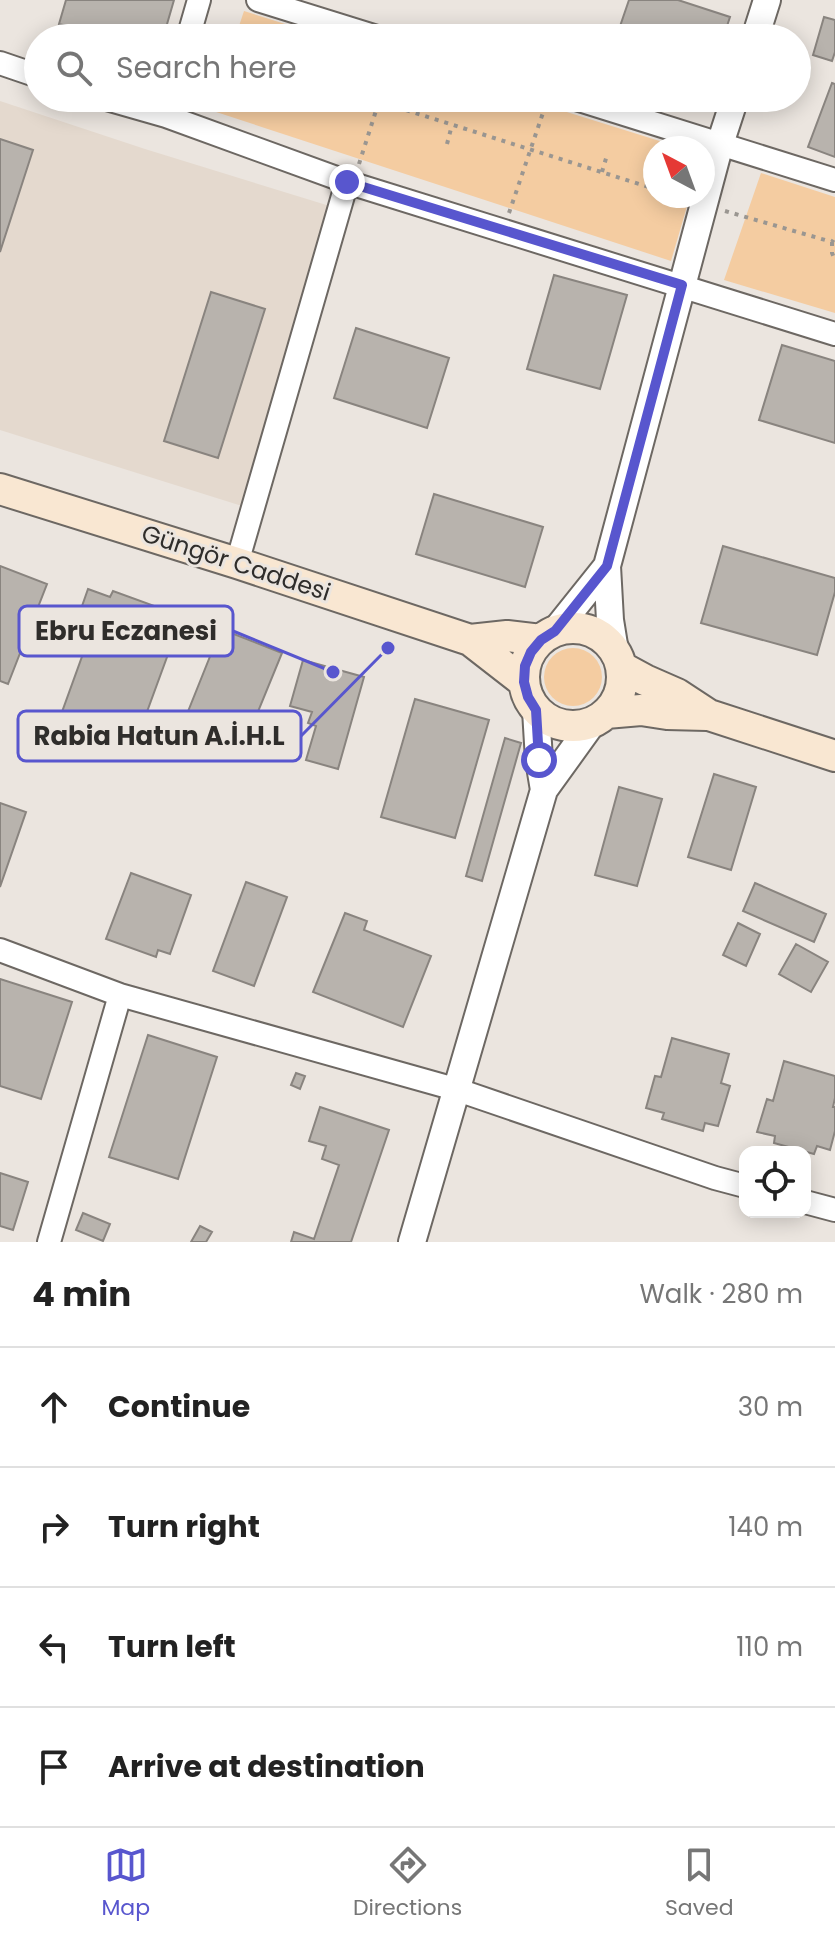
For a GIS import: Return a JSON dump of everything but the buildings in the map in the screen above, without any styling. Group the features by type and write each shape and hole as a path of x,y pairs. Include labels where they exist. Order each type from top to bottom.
{"main road":[{"name":"Güngör Caddesi","path":"0,489 470,640"},
{"path":"470,640 548,636 572,628 589,630 604,639 618,659 645,680 677,694 709,715 835,756"},
{"path":"548,636 531,652 525,666 524,682 536,710 548,720 578,726 641,710 709,715"},
{"path":"470,640 524,682"},
{"path":"600,718 617,700 622,684 618,659"}],"street":[{"path":"192,24 199,0"},
{"path":"258,0 335,24"},
{"path":"759,24 767,0"},
{"path":"0,63 24,71"},
{"path":"180,112 350,183 835,334"},
{"path":"618,112 835,180"},
{"path":"715,163 730,112"},
{"path":"237,563 350,183"},
{"path":"618,659 610,620 607,566 703,208"},
{"path":"548,636 607,566"},
{"path":"536,710 544,790"},
{"path":"412,1242 544,790 600,718"},
{"path":"0,950 120,995 455,1089 739,1184"},
{"path":"49,1242 120,995"},
{"path":"811,1204 835,1210"}],"path":[{"path":"350,183 376,112"},
{"path":"415,112 643,185"},
{"path":"503,230 543,112"},
{"path":"447,144 452,125"},
{"path":"602,172 607,155"},
{"path":"715,208 834,240 832,253 835,260"}],"shaded area":[{"path":"244,11 285,24 240,24"},
{"path":"0,101 24,109 24,112 33,112 333,207 242,506 0,430"},
{"path":"216,112 567,112 644,136 643,208 686,208 671,261"},
{"path":"761,173 835,197 835,313 724,280"},
{"path":"573,648 594,656 602,677 594,698 573,706 552,698 544,677 552,656"}],"place":[{"name":"Rabia Hatun A.İ.H.L","path":"388,648"},
{"name":"Ebru Eczanesi","path":"333,672"}],"route":[{"path":"347,182 682,285 607,566 555,631 541,640 531,652 525,666 524,682 536,710 539,760"}]}
